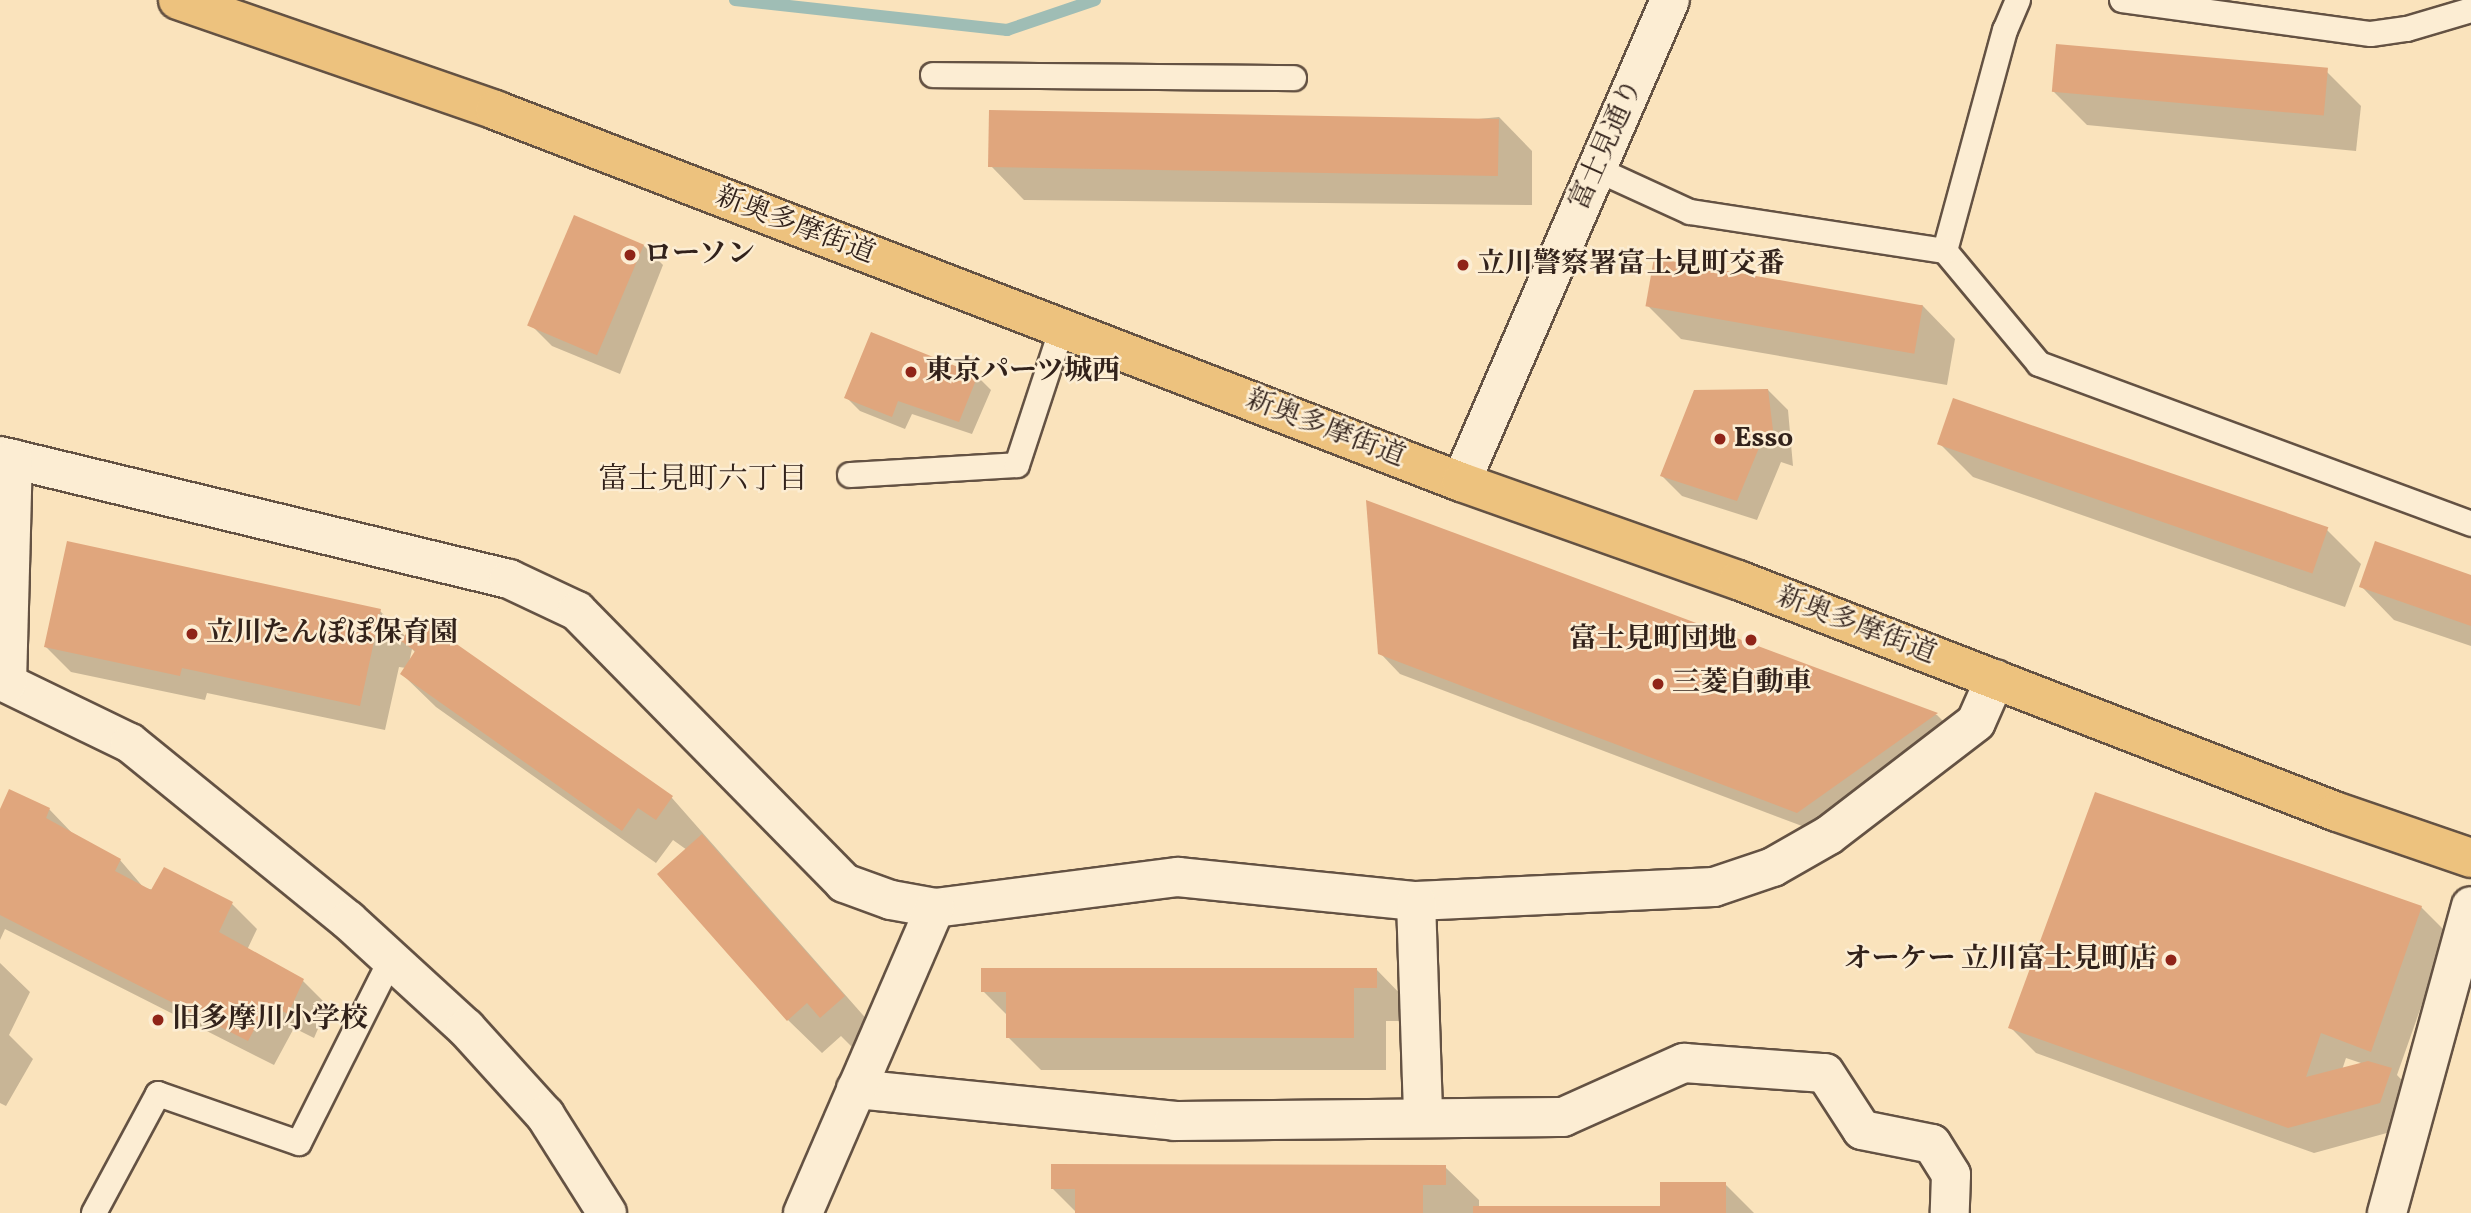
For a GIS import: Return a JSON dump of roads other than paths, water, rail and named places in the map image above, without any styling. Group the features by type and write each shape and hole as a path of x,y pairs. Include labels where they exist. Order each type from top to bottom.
{"main road":[{"name":"新奥多摩街道","path":"178,0 495,110 1461,482 1738,580 2337,812 2471,858"}],"street":[{"name":"富士見通り","path":"1461,482 1670,0"},
{"path":"607,1213 545,1115 466,1028 391,959 130,743 4,682 7,457 509,579 577,611 844,883 891,900 935,908 1178,877 1416,901 1714,887 1773,867 1829,835 1976,722 1995,680"},
{"path":"1416,901 1423,1116"},
{"path":"2387,1213 2471,906"},
{"path":"803,1213 935,908"},
{"path":"856,1089 1174,1121 1423,1116 1563,1118 1684,1063 1825,1073 1862,1130 1932,1144 1951,1175 1950,1213"}],"lane":[{"path":"1945,251 2005,30 2018,0"},
{"path":"2122,0 2371,34 2407,29 2471,10"},
{"path":"933,75 1294,78"},
{"path":"1596,169 1690,212 1945,251 2039,364 2471,524"},
{"path":"850,475 1017,465 1062,328"},
{"path":"94,1213 158,1094 299,1143 391,959"}],"waterway":[{"path":"735,0 1007,30 1095,0"}],"place":[{"name":"ローソン","path":"630,255"},
{"name":"立川警察署富士見町交番","path":"1463,265"},
{"name":"東京パーツ城西","path":"911,372"},
{"name":"Esso","path":"1720,439"},
{"name":"立川たんぽぽ保育園","path":"192,634"},
{"name":"富士見町団地","path":"1751,640"},
{"name":"三菱自動車","path":"1658,684"},
{"name":"オーケー 立川富士見町店","path":"2171,960"},
{"name":"旧多摩川小学校","path":"158,1020"}],"district":[{"name":"富士見町六丁目","path":"703,480"}]}
